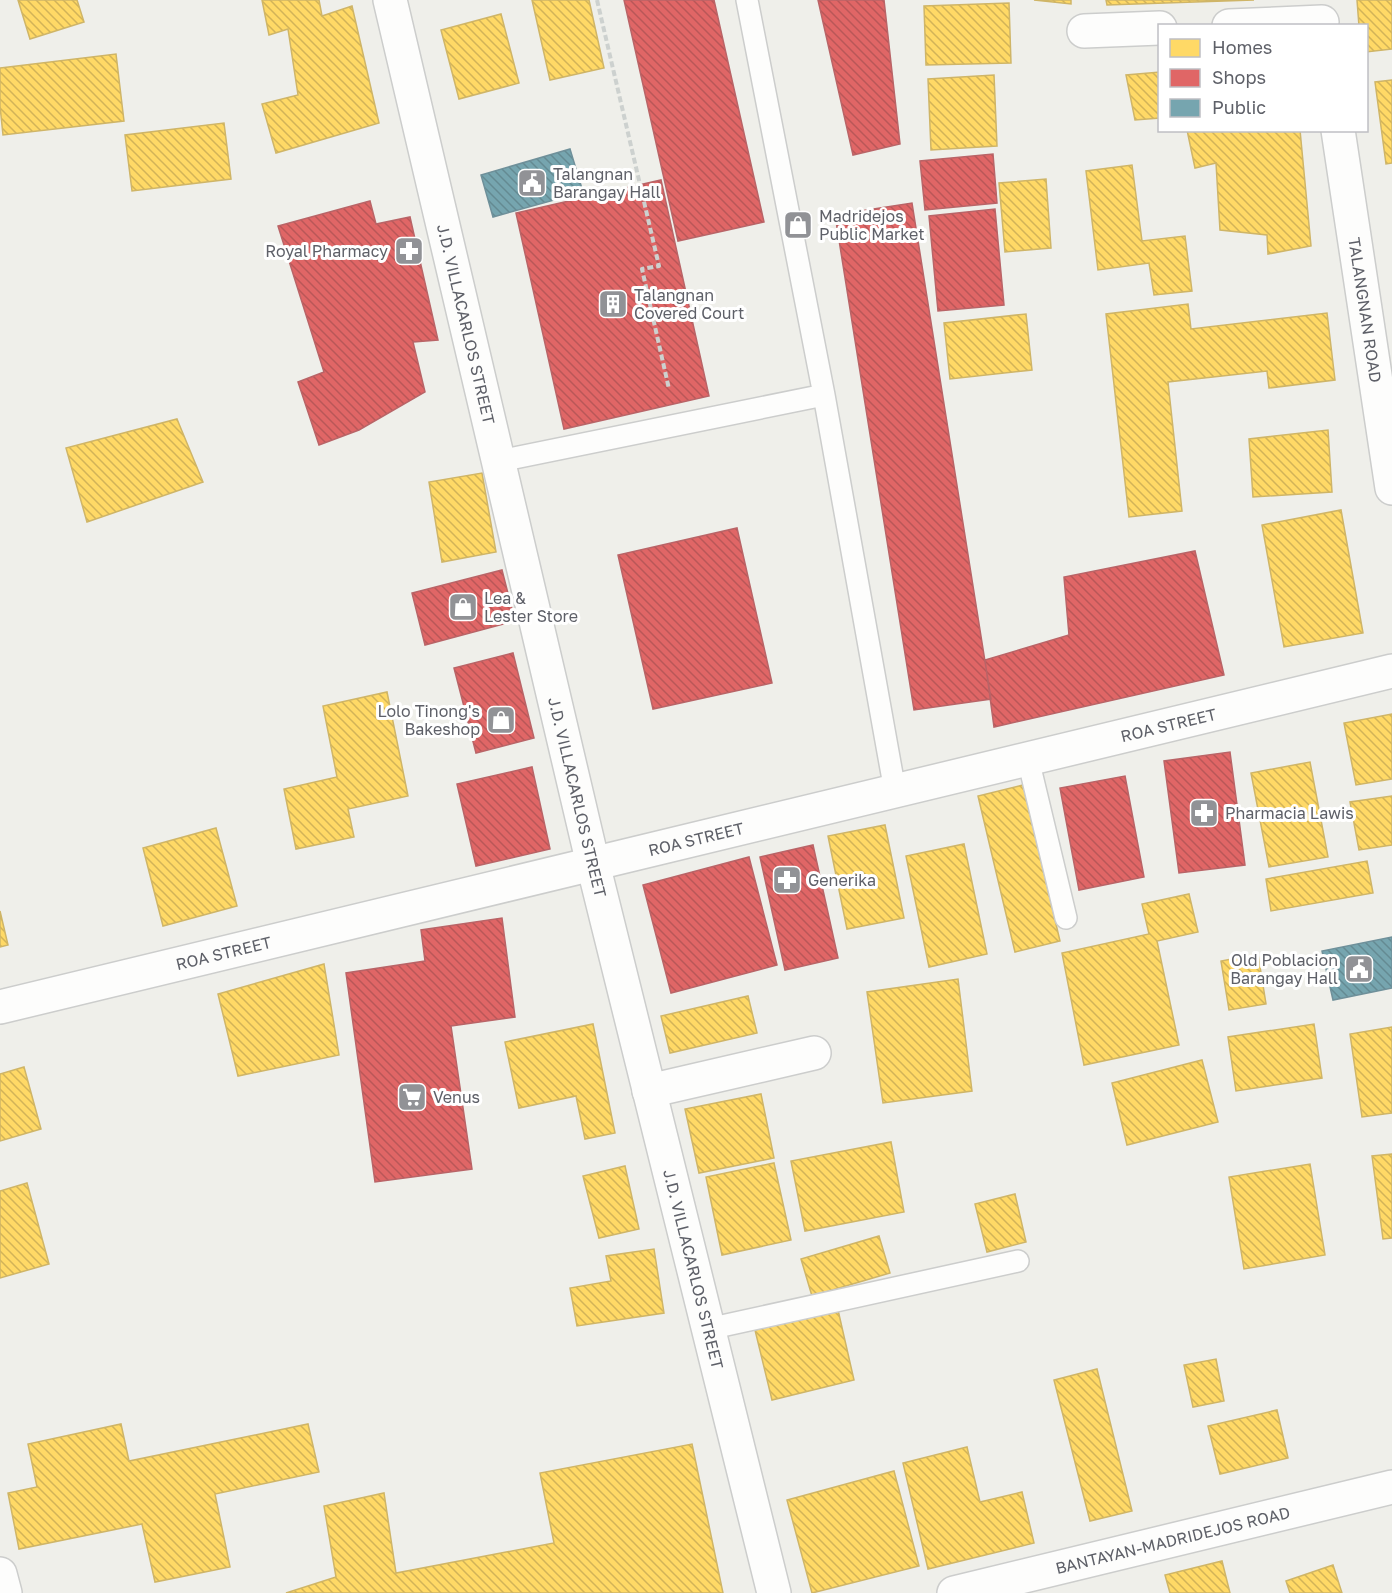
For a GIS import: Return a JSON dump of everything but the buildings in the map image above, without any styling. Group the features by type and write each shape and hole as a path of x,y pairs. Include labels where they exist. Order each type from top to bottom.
{"street":[{"name":"J.D. VILLACARLOS STREET","path":"390,0 593,864 774,1593"},
{"path":"1247,24 1321,16"},
{"path":"1084,31 1158,28"},
{"name":"TALANGNAN ROAD","path":"1338,132 1392,488"},
{"name":"ROA STREET","path":"0,1007 1392,671"},
{"path":"649,1091 814,1053"},
{"name":"BANTAYAN-MADRIDEJOS ROAD","path":"954,1593 1392,1487"},
{"path":"0,1574 5,1593"}],"lane":[{"path":"747,0 824,395 895,791"},
{"path":"499,461 824,395"},
{"path":"1028,759 1066,918"},
{"path":"708,1329 1018,1261"}],"path":[{"path":"597,0 659,267 642,269 677,425"}],"place":[{"name":"Talangnan Barangay Hall","path":"532,183"},
{"name":"Madridejos Public Market","path":"798,225"},
{"name":"Royal Pharmacy","path":"409,251"},
{"name":"Talangnan Covered Court","path":"613,304"},
{"name":"Lea & Lester Store","path":"463,607"},
{"name":"Lolo Tinong's Bakeshop","path":"501,720"},
{"name":"Pharmacia Lawis","path":"1204,813"},
{"name":"Generika","path":"787,880"},
{"name":"Old Poblacion Barangay Hall","path":"1359,969"},
{"name":"Venus","path":"412,1097"}]}
